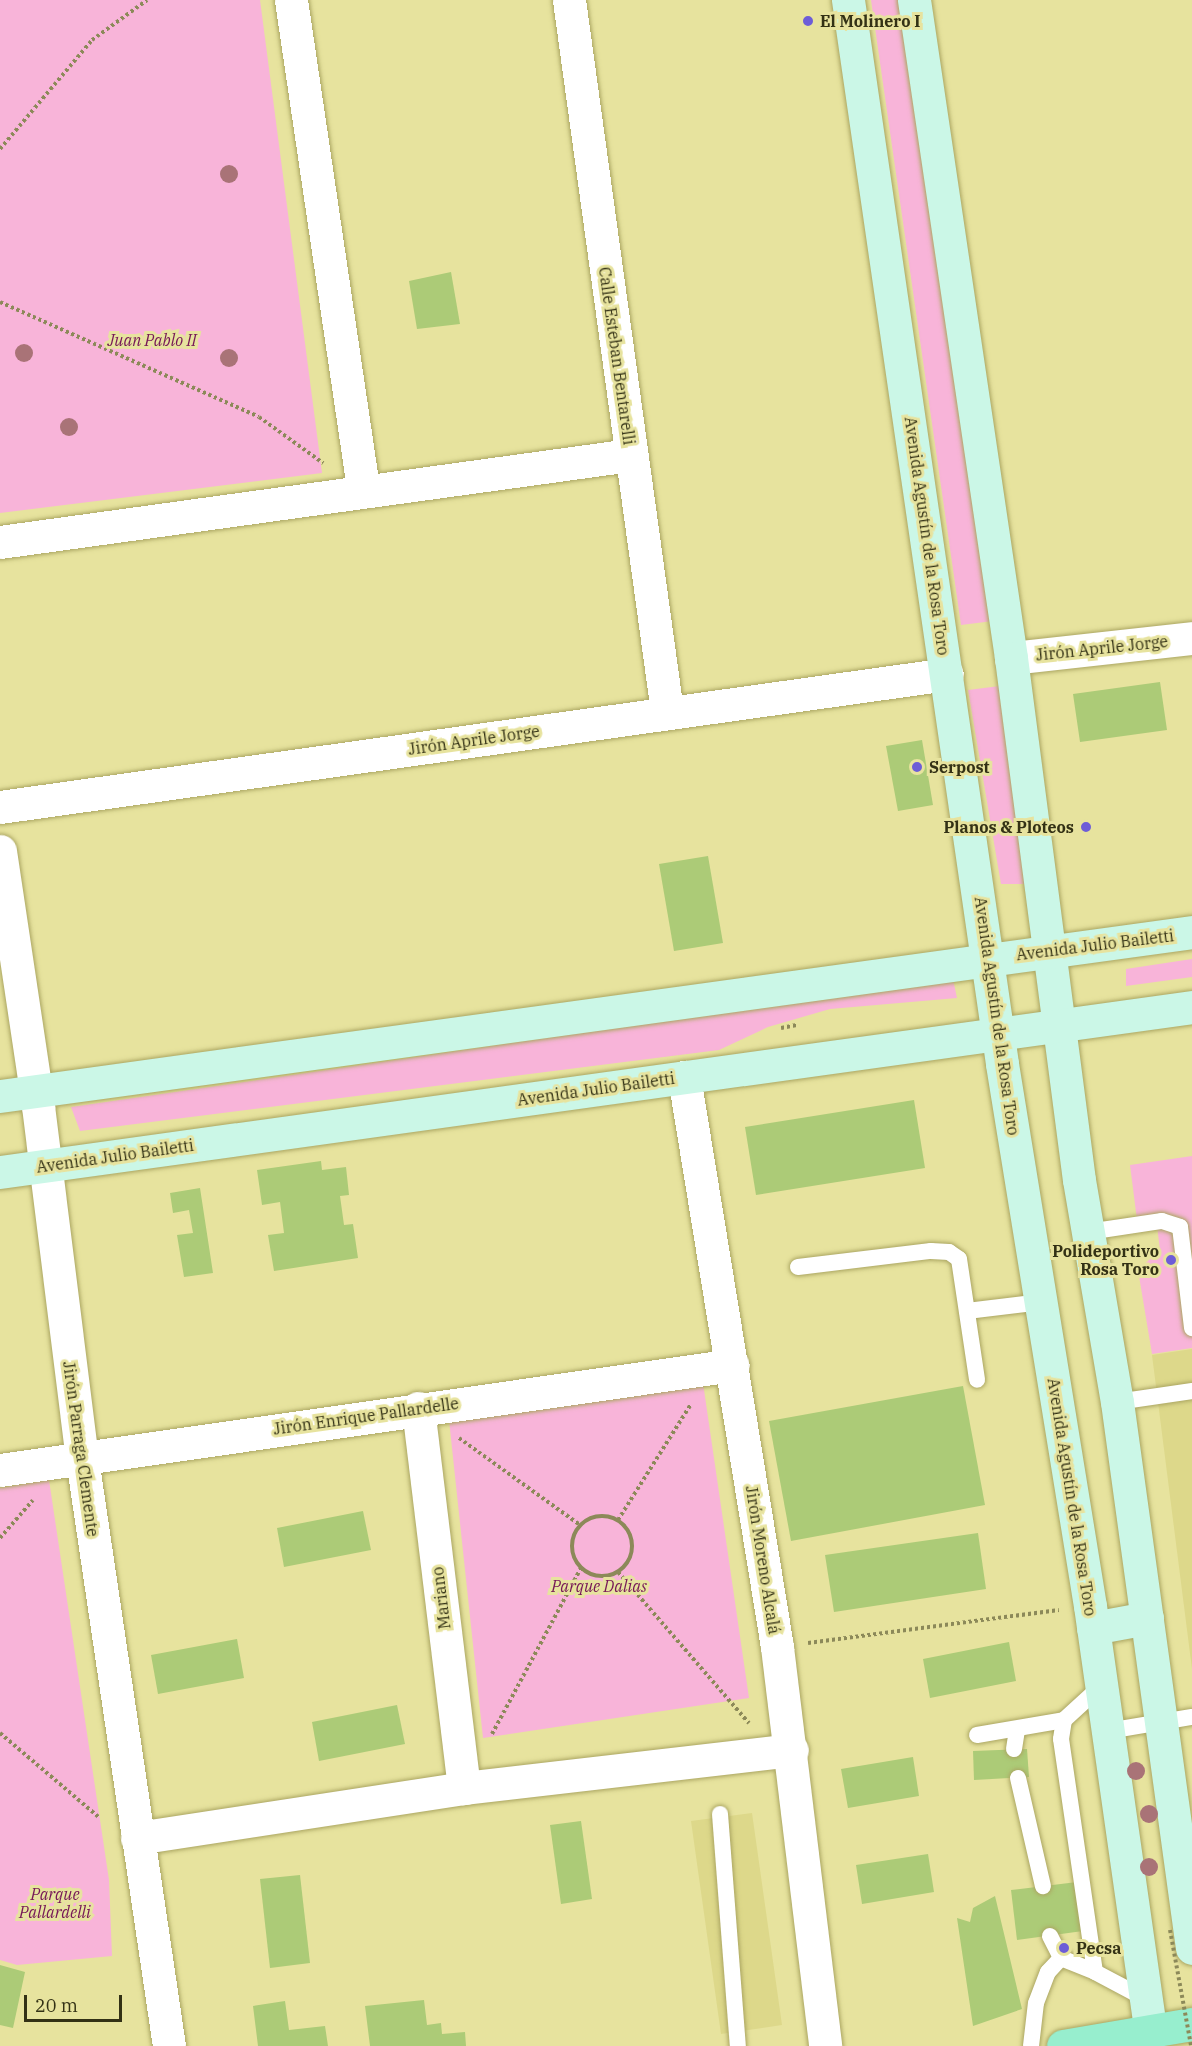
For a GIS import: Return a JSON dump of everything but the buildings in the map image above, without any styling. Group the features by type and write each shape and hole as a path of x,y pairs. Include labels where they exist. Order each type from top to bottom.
{"main road":[{"path":"1062,2046 1192,2024"}],"street":[{"path":"291,0 364,492"},
{"name":"Calle Esteban Bentarelli","path":"569,0 667,712"},
{"name":"Avenida Agustín de la Rosa Toro","path":"848,0 998,1032 1091,1617 1151,2032"},
{"path":"914,0 1011,658 1058,1025 1088,1232 1117,1402 1147,1618 1177,1720 1181,1939"},
{"path":"0,542 630,455"},
{"name":"Jirón Aprile Jorge","path":"1011,658 1192,638"},
{"name":"Jirón Aprile Jorge","path":"0,807 947,674"},
{"name":"Jirón Parraga Clemente","path":"0,851 36,1091 82,1459 169,2046"},
{"name":"Avenida Julio Bailetti","path":"0,1096 988,958 1192,932"},
{"name":"Avenida Julio Bailetti","path":"0,1172 998,1032 1192,1007"},
{"name":"Jirón Moreno Alcalá","path":"684,1077 724,1366 777,1647 783,1751 825,2046"},
{"name":"Jirón Enrique Pallardelle","path":"0,1470 418,1408 724,1366"},
{"name":"Mariano","path":"418,1408 464,1788"},
{"path":"1091,1617 1147,1618"},
{"path":"137,1838 464,1788 783,1751"}],"lane":[{"path":"1088,1232 1162,1221 1180,1227 1192,1328"},
{"path":"798,1267 931,1251 950,1252 959,1259 977,1380"},
{"path":"967,1311 1041,1302"},
{"path":"1117,1402 1192,1391"},
{"path":"977,1735 1064,1720 1100,1687"},
{"path":"1064,1720 1061,1739 1095,1972"},
{"path":"1108,1731 1177,1720"},
{"path":"1014,1749 1017,1729"},
{"path":"1018,1778 1043,1886"},
{"path":"720,1814 738,2046"},
{"path":"1050,1936 1061,1958 1095,1972 1146,1999"},
{"path":"1032,2046 1036,2003 1048,1972 1061,1958"}],"path":[{"path":"0,148 92,40 147,0"},
{"path":"0,302 259,417 364,492"},
{"path":"618,1521 724,1366"},
{"path":"418,1408 580,1525"},
{"path":"598,1517 618,1521 625,1528 632,1546 630,1556 618,1572 598,1576 581,1568 572,1551 574,1532 580,1525 598,1517"},
{"path":"492,1736 581,1568"},
{"path":"618,1572 783,1751"},
{"path":"777,1647 1091,1617"},
{"path":"0,1733 117,1832 137,1838"},
{"path":"1181,1939 1191,2046"}],"shaded area":[{"path":"1192,1349 1192,1669 1152,1355"},
{"path":"752,1813 782,2025 721,2034 691,1821"}],"green space":[{"name":"Juan Pablo II","path":"0,0 260,0 322,473 0,513"},
{"path":"871,0 901,0 993,621 961,625"},
{"path":"1000,686 1038,884 1001,884 968,690"},
{"path":"1192,959 1192,977 1126,986 1126,969"},
{"path":"953,979 957,998 830,1009 768,1027 719,1050 80,1131 71,1107"},
{"name":"Polideportivo Rosa Toro","path":"1192,1156 1192,1348 1152,1354 1138,1270 1160,1250 1157,1226 1138,1228 1130,1165"},
{"name":"Parque Dalias","path":"703,1383 749,1698 483,1738 449,1420"},
{"name":"Parque Pallardelli","path":"49,1480 109,1880 112,1956 17,1965 0,1960 0,1488"}],"place":[{"name":"El Molinero I","path":"808,21"},
{"name":"Serpost","path":"917,767"},
{"name":"Planos & Ploteos","path":"1086,827"},
{"name":"Polideportivo Rosa Toro","path":"1171,1260"},
{"name":"Pecsa","path":"1064,1948"}]}
